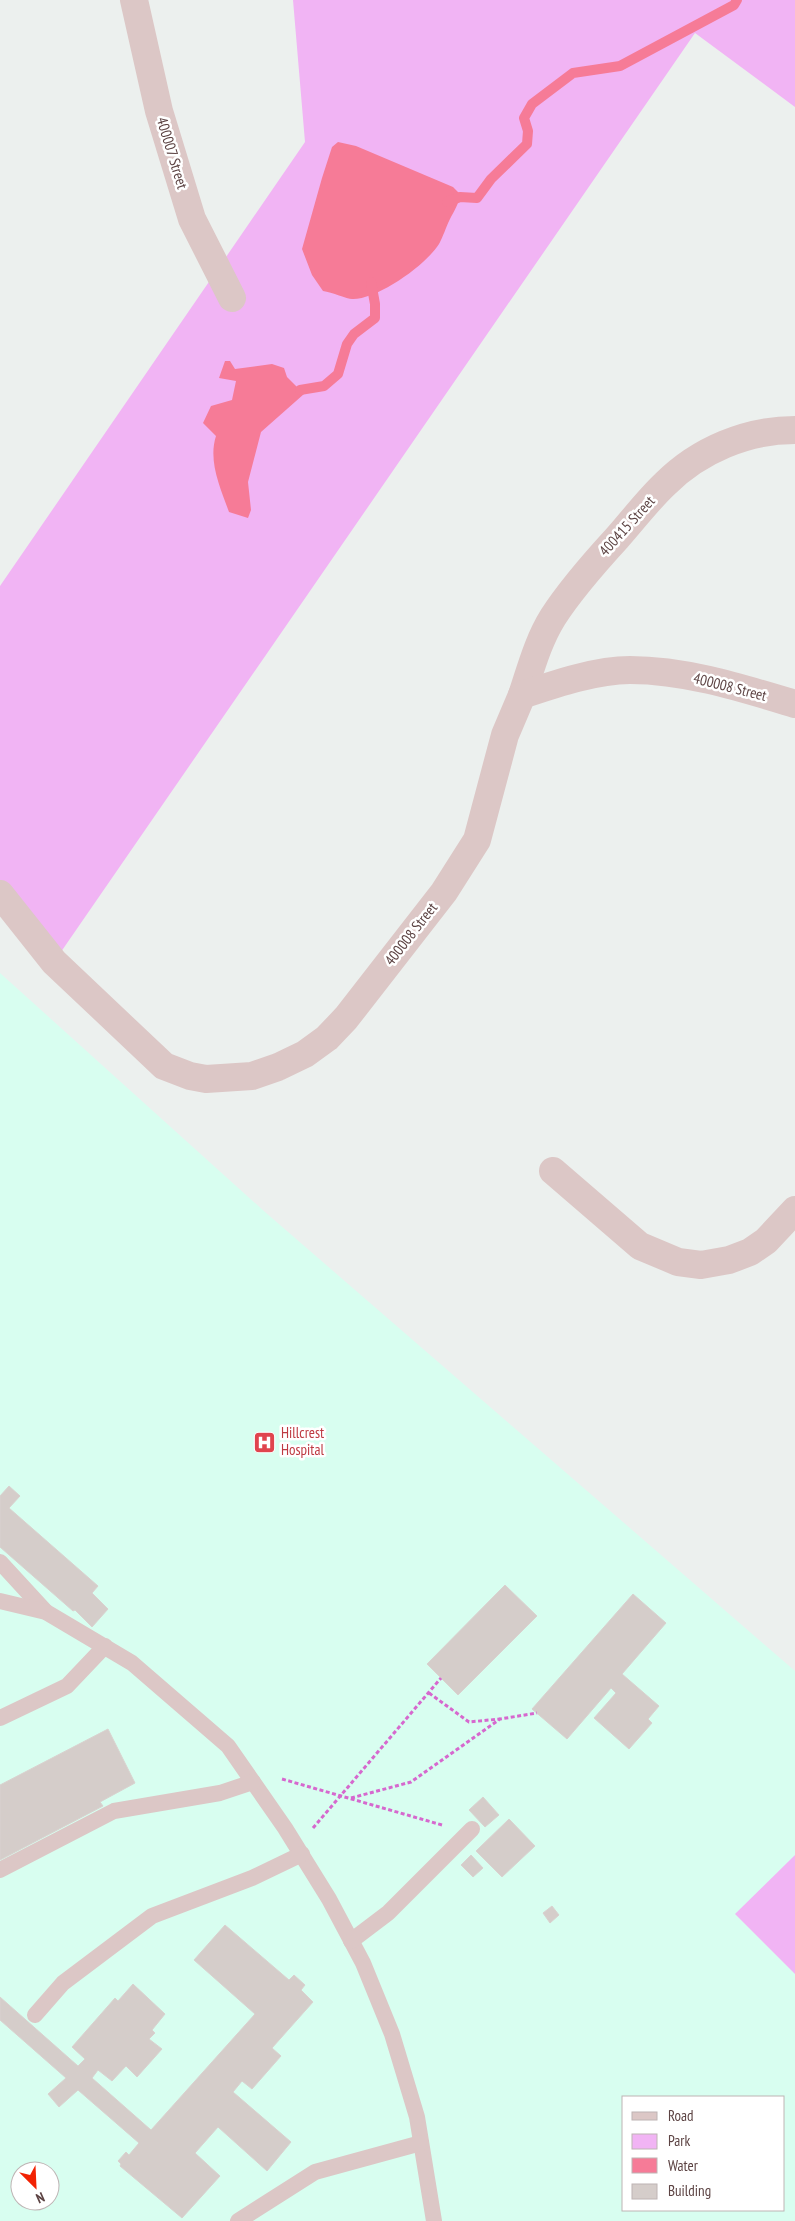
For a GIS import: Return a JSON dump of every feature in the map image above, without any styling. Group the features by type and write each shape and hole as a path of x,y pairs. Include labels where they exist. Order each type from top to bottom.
{"street":[{"name":"400007 Street","path":"134,0 159,111 192,219 232,298"},
{"name":"400415 Street","path":"522,695 538,648 553,617 600,558 666,483 694,461 718,447 754,434 795,430"},
{"name":"400008 Street","path":"0,894 54,962 164,1066 190,1076 206,1079 252,1076 278,1067 305,1054 327,1038 346,1018 444,892 477,840 506,736 522,695 570,679 630,670 727,683 795,704"},
{"path":"553,1171 640,1246 678,1262 701,1265 729,1260 750,1252 766,1241 795,1210"}],"lane":[{"path":"0,1562 46,1612"},
{"path":"0,1601 46,1612 132,1663 228,1746 243,1767 329,1899 352,1941 392,2034 417,2117 434,2221"},
{"path":"0,1718 67,1686 105,1646"},
{"path":"0,1870 114,1811 220,1793 253,1782"},
{"path":"352,1941 388,1914 470,1831"},
{"path":"35,2015 63,1983 152,1916 252,1878 299,1851"},
{"path":"238,2221 316,2172 422,2143"}],"path":[{"path":"299,1851 341,1796 441,1678"},
{"path":"429,1693 469,1722 537,1714"},
{"path":"350,1798 411,1782 500,1719"},
{"path":"243,1767 470,1831"}],"shaded area":[{"name":"Hillcrest Hospital","path":"0,973 265,1212 795,1671 795,2221 0,2221"}],"green space":[{"path":"293,0 795,0 795,107 695,33 54,962 0,894 0,586 305,142"},
{"path":"795,1855 795,1974 735,1914"}],"water":[{"path":"338,142 356,146 453,187 460,194 439,244 433,252 400,280 387,288 362,298 350,299 323,291 312,275 302,249 332,147"},
{"path":"225,361 230,361 235,369 272,364 284,368 287,377 304,394 261,432 248,482 251,510 248,518 229,512 214,464 213,455 216,436 203,423 211,406 232,400 236,381 219,378"}],"building":[{"path":"9,1486 20,1496 9,1508 98,1586 92,1593 108,1609 92,1627 75,1610 73,1611 0,1547 0,1496"},
{"path":"505,1585 537,1616 458,1695 427,1664"},
{"path":"633,1594 666,1623 622,1674 659,1706 648,1719 652,1723 629,1749 594,1718 616,1693 611,1688 567,1739 532,1709"},
{"path":"108,1729 135,1783 100,1802 103,1806 0,1860 0,1785"},
{"path":"483,1797 499,1815 485,1827 469,1810"},
{"path":"509,1819 535,1846 502,1877 476,1851"},
{"path":"471,1855 483,1868 473,1877 461,1865"},
{"path":"552,1906 559,1915 550,1923 543,1913"},
{"path":"225,1925 289,1980 294,1975 305,1985 301,1990 313,2002 272,2048 281,2056 252,2089 242,2081 233,2092 291,2142 267,2171 218,2127 195,2153 220,2176 182,2218 120,2166 121,2164 118,2161 126,2152 129,2155 139,2143 78,2090 59,2107 48,2094 66,2078 0,2020 0,1997 78,2066 85,2059 72,2047 115,1998 118,2001 133,1984 165,2014 152,2030 155,2033 149,2039 162,2049 137,2077 126,2066 112,2081 98,2070 92,2078 151,2130 255,2014 194,1960"}],"waterway":[{"path":"447,202 460,197 477,198 491,179 527,144 528,131 524,118 532,104 573,73 620,66 734,5 737,0"},
{"path":"300,390 324,386 338,374 347,344 354,334 375,318 375,304 371,282"}],"place":[{"name":"Hillcrest Hospital","path":"265,1442"}]}
